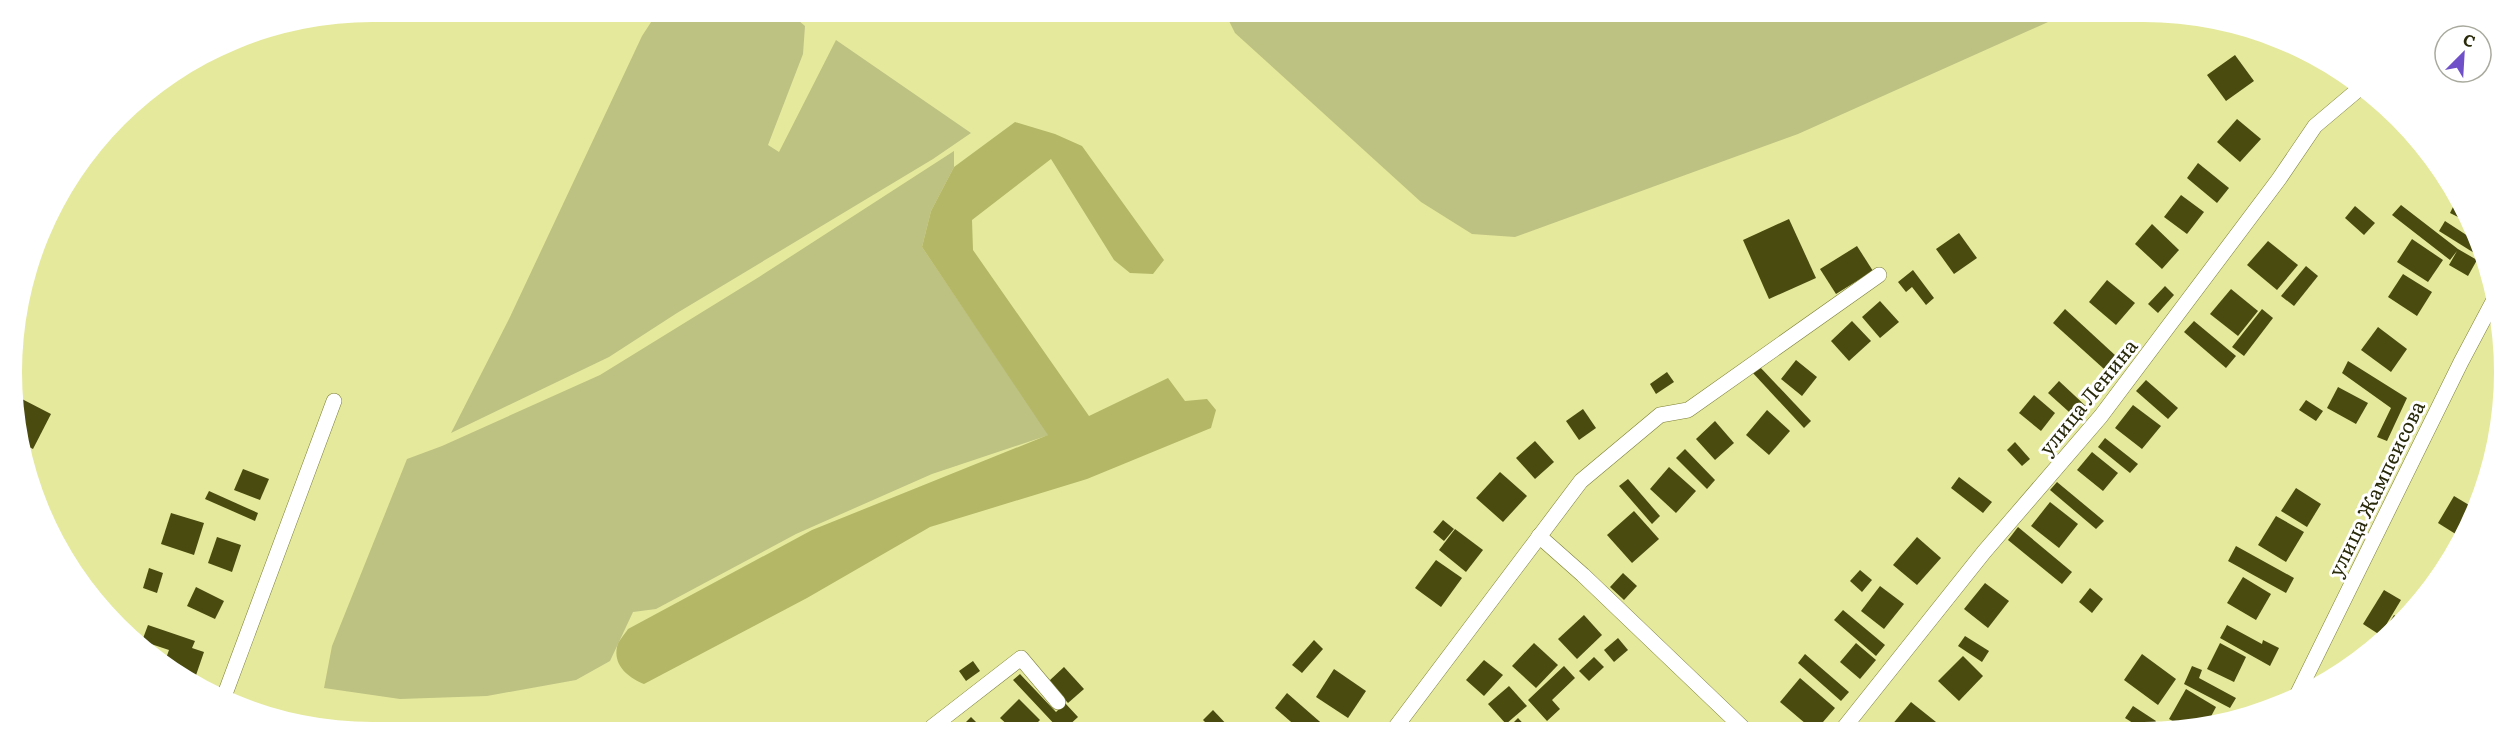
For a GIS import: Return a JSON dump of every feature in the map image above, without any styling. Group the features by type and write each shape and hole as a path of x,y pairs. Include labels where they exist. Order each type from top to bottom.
{"street":[{"name":"улица Ленина","path":"1849,722 1984,552 2101,416 2279,180 2315,126 2355,93"},
{"path":"1400,722 1581,481 1660,415 1688,410 1879,275"},
{"name":"улица Жампеисова","path":"2302,685 2489,309"},
{"path":"226,690 334,401"},
{"path":"1539,536 1737,722"},
{"path":"938,722 1021,658 1058,702"}],"green space":[{"path":"651,22 800,22 805,26 803,54 768,145 779,152 836,40 971,133 933,159 677,313 609,357 451,433 509,319 642,36"},
{"path":"1230,22 2048,22 1798,134 1515,237 1472,234 1421,202 1235,33"},
{"path":"1015,122 1055,134 1082,146 1164,260 1153,274 1130,273 1114,260 1051,159 972,220 973,250 1089,416 1168,378 1185,401 1207,399 1216,410 1211,428 1087,479 930,527 807,598 644,684 633,678 623,670 616,654 619,642 628,629 812,530 1048,435 922,247 931,211 954,167"},
{"path":"954,151 954,167 931,211 922,247 1049,435 932,474 796,534 656,609 633,612 610,661 576,680 487,696 400,699 324,688 332,646 407,459 442,446 600,375 759,277"}],"building":[{"path":"2235,55 2254,81 2226,101 2207,75"},
{"path":"2237,119 2261,139 2240,162 2217,142"},
{"path":"2198,163 2229,188 2217,203 2187,178"},
{"path":"2181,195 2204,212 2187,234 2164,217"},
{"path":"2401,205 2458,249 2476,259 2468,276 2449,265 2457,251 2450,260 2392,215"},
{"path":"2355,206 2375,223 2364,235 2345,218"},
{"path":"2453,208 2457,217 2450,213"},
{"path":"1789,219 1816,278 1769,299 1743,240"},
{"path":"2445,221 2466,235 2473,252 2439,231"},
{"path":"2152,224 2179,250 2162,269 2135,244"},
{"path":"1959,233 1977,258 1954,274 1936,249"},
{"path":"2412,239 2443,260 2428,282 2397,262"},
{"path":"2268,241 2298,265 2277,290 2247,265"},
{"path":"1857,246 1873,271 1836,294 1820,269"},
{"path":"2306,266 2318,276 2294,306 2281,296"},
{"path":"1913,270 1934,298 1926,305 1912,287 1906,292 1898,282"},
{"path":"2403,274 2432,292 2417,316 2388,297"},
{"path":"2107,280 2135,303 2116,325 2089,302"},
{"path":"2165,286 2174,295 2158,313 2148,304"},
{"path":"2231,289 2258,311 2238,336 2210,314"},
{"path":"1880,301 1899,322 1880,338 1862,317"},
{"path":"2065,309 2116,356 2104,369 2053,323"},
{"path":"2262,309 2273,318 2244,356 2232,347"},
{"path":"1852,321 1871,341 1849,361 1831,341"},
{"path":"2194,321 2236,356 2226,368 2184,332"},
{"path":"2378,327 2407,349 2391,372 2361,350"},
{"path":"1796,360 1817,377 1802,396 1781,379"},
{"path":"2348,361 2407,398 2387,441 2377,437 2391,408 2342,373"},
{"path":"1759,366 1811,421 1804,428 1752,372"},
{"path":"1667,372 1674,382 1656,394 1650,384"},
{"path":"2146,380 2178,408 2168,419 2136,391"},
{"path":"2059,381 2089,409 2078,420 2048,393"},
{"path":"2338,387 2368,403 2356,424 2327,408"},
{"path":"2034,395 2055,413 2041,431 2019,413"},
{"path":"23,400 51,414 33,449 29,441"},
{"path":"2306,400 2323,411 2316,421 2299,410"},
{"path":"2133,405 2161,426 2142,449 2115,428"},
{"path":"1583,409 1596,428 1579,440 1566,421"},
{"path":"1767,410 1790,431 1769,455 1746,435"},
{"path":"1715,421 1734,443 1715,460 1696,439"},
{"path":"2105,438 2138,464 2130,473 2098,447"},
{"path":"1535,441 1554,462 1535,479 1516,458"},
{"path":"2015,442 2030,459 2022,466 2007,450"},
{"path":"1685,449 1715,480 1707,489 1676,458"},
{"path":"2092,452 2118,473 2103,491 2077,470"},
{"path":"1669,467 1696,491 1676,513 1650,489"},
{"path":"243,469 269,479 260,500 234,490"},
{"path":"1500,472 1527,496 1503,522 1476,498"},
{"path":"1959,477 1992,502 1983,513 1951,488"},
{"path":"1628,479 1660,516 1652,524 1619,486"},
{"path":"2057,482 2104,521 2096,529 2050,490"},
{"path":"2296,488 2321,504 2307,527 2281,511"},
{"path":"209,491 258,513 255,521 205,499"},
{"path":"2454,496 2468,505 2455,534 2438,523"},
{"path":"2050,502 2078,524 2059,548 2031,526"},
{"path":"1634,511 1659,539 1632,563 1607,535"},
{"path":"171,513 204,523 194,555 161,544"},
{"path":"2276,516 2304,532 2286,562 2258,545"},
{"path":"1443,520 1454,529 1444,541 1433,532"},
{"path":"2018,527 2072,572 2062,584 2008,540"},
{"path":"1455,529 1483,550 1466,572 1439,550"},
{"path":"217,537 241,545 232,572 208,563"},
{"path":"1917,537 1941,558 1917,585 1893,565"},
{"path":"2236,546 2294,578 2286,593 2228,561"},
{"path":"1436,560 1462,578 1441,607 1415,588"},
{"path":"149,568 163,573 157,593 143,588"},
{"path":"1860,570 1872,580 1862,592 1850,581"},
{"path":"1623,573 1637,586 1624,600 1610,587"},
{"path":"2243,577 2271,594 2256,620 2227,603"},
{"path":"1985,583 2009,601 1988,628 1964,609"},
{"path":"1880,586 1904,604 1884,629 1861,611"},
{"path":"196,587 224,601 215,619 187,606"},
{"path":"2090,588 2103,599 2092,613 2079,602"},
{"path":"2384,590 2401,600 2385,626 2378,633 2363,624"},
{"path":"1843,610 1885,645 1876,656 1834,620"},
{"path":"1584,615 1602,635 1577,659 1558,639"},
{"path":"148,625 195,641 192,648 204,652 196,675 167,656 169,650 152,644 143,637"},
{"path":"2227,625 2262,644 2263,640 2279,648 2270,666 2220,638"},
{"path":"1965,636 1989,651 1982,662 1958,646"},
{"path":"1618,638 1628,650 1614,662 1604,650"},
{"path":"1314,640 1323,649 1302,673 1292,665"},
{"path":"1534,643 1558,665 1536,688 1512,666"},
{"path":"1856,643 1876,660 1860,679 1840,662"},
{"path":"2220,643 2246,657 2234,682 2207,669"},
{"path":"1805,654 1849,692 1841,701 1798,663"},
{"path":"2142,654 2176,679 2158,705 2124,680"},
{"path":"1963,656 1983,676 1959,701 1938,681"},
{"path":"1594,657 1604,667 1589,681 1579,671"},
{"path":"1484,660 1503,675 1484,696 1466,680"},
{"path":"973,661 980,671 966,681 959,671"},
{"path":"1564,666 1575,678 1552,700 1560,709 1547,721 1528,700"},
{"path":"2192,666 2202,670 2199,678 2236,698 2230,708 2184,684"},
{"path":"1064,667 1084,689 1068,703 1049,681"},
{"path":"1334,669 1366,691 1348,718 1316,697"},
{"path":"1020,674 1056,712 1065,703 1078,717 1073,722 1052,722 1013,680"},
{"path":"1800,678 1835,708 1823,722 1804,722 1780,702"},
{"path":"1509,686 1527,706 1508,722 1504,722 1488,704"},
{"path":"2186,689 2216,707 2211,716 2173,721 2169,719"},
{"path":"1287,693 1320,722 1291,722 1275,708"},
{"path":"1019,699 1040,720 1038,722 1004,722 1000,718"},
{"path":"1911,702 1936,722 1894,722"},
{"path":"2133,706 2156,721 2131,722 2125,718"},
{"path":"1213,710 1224,722 1205,722 1203,720"},
{"path":"971,717 976,722 966,722"}]}
